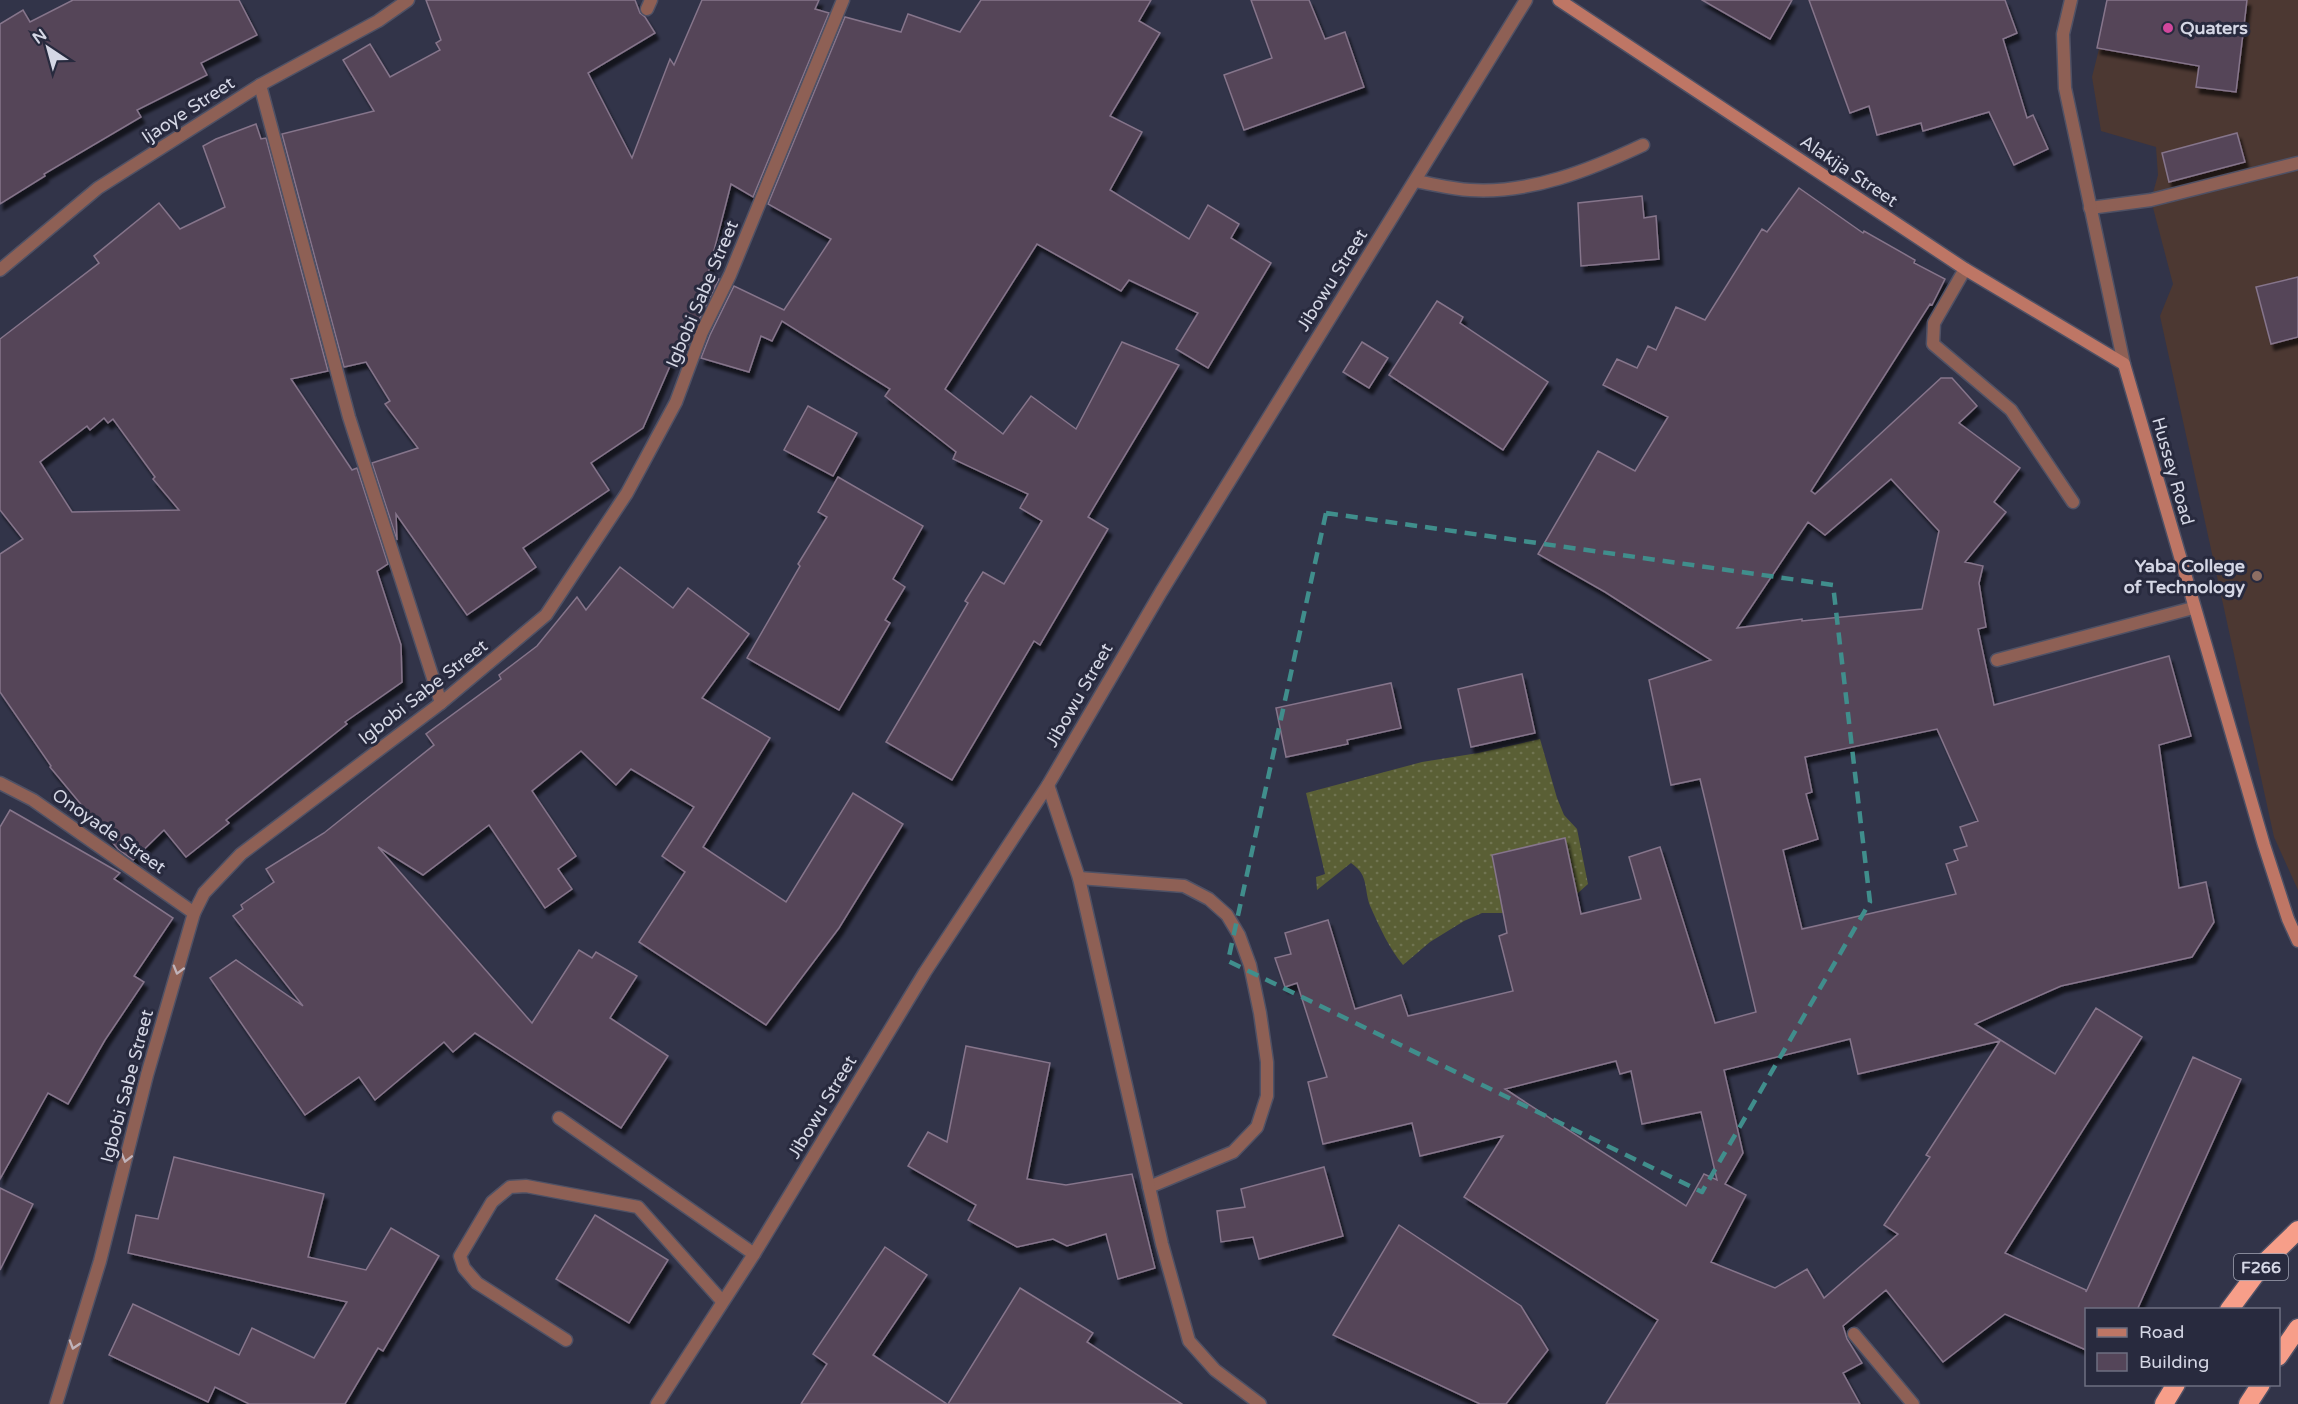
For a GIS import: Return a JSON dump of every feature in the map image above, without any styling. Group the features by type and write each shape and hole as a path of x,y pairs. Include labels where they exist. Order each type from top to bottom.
{"highway":[{"name":"F266","path":"2230,1308 2264,1263 2298,1230"},
{"path":"2280,1354 2298,1328"},
{"path":"2164,1404 2175,1386"},
{"path":"2248,1404 2260,1386"}],"street":[{"name":"Ijaoye Street","path":"0,270 98,188 260,85 378,21 408,0"},
{"name":"Igbobi Sabe Street","path":"56,1404 100,1261 147,1075 194,913 204,893 241,854 441,703 546,615 627,493 676,402 702,332 730,275 843,0"},
{"name":"Jibowu Street","path":"657,1404 754,1254 924,972 1048,785 1161,592 1526,0"},
{"name":"Alakija Street","path":"1559,0 1965,269 2124,364"},
{"name":"Hussey Road","path":"2071,0 2063,34 2066,88 2124,364 2193,608 2264,845 2288,919 2298,941"},
{"path":"260,85 349,417 441,703"},
{"path":"1415,181 1471,190 1522,188 1598,166 1643,145"},
{"path":"2090,208 2151,200 2298,163"},
{"path":"1965,269 1934,323 1933,344 2010,410 2073,502"},
{"path":"1997,660 2193,608"},
{"name":"Onoyade Street","path":"0,783 33,800 194,913"},
{"path":"1048,785 1079,878 1162,1244 1189,1341 1215,1371 1260,1404"},
{"path":"1079,878 1184,886 1209,899 1227,915 1239,935 1250,965 1267,1062 1267,1096 1257,1127 1233,1152 1149,1187"},
{"path":"559,1118 754,1254"},
{"path":"566,1340 477,1283 464,1268 460,1256 492,1202 510,1187 526,1186 638,1207 722,1301"},
{"path":"1854,1334 1913,1404"}],"highlighted area":[{"path":"1326,513 1833,585 1870,902 1702,1192 1228,961"}],"shaded area":[{"name":"Yaba College of Technology","path":"2114,0 2298,0 2298,890 2274,837 2160,316 2173,284 2151,200 2158,175 2156,147 2101,131 2092,77 2109,9"}],"green space":[{"path":"1540,739 1557,798 1564,815 1577,829 1588,884 1568,902 1518,913 1482,913 1430,942 1403,965 1389,945 1378,923 1371,908 1364,878 1357,868 1351,863 1317,890 1316,877 1325,874 1306,793 1422,762 1478,753"}],"building":[{"path":"73,0 239,0 257,35 201,63 207,75 137,110 141,117 44,174 45,176 0,204 0,24 23,10 30,22"},
{"path":"426,0 635,0 640,13 655,33 588,73 632,158 670,59 674,65 702,0 819,0 815,9 829,13 753,197 731,184 708,274 719,279 685,353 677,350 643,428 591,463 609,490 523,548 536,567 467,615 396,514 397,540 372,463 418,448 385,404 390,401 366,362 344,367 282,134 374,111 343,60 370,44 390,77 440,50 436,43 441,40"},
{"path":"981,0 1151,0 1139,21 1160,33 1110,116 1142,132 1110,190 1189,239 1208,205 1239,224 1231,238 1271,263 1208,368 1176,349 1198,313 1129,280 1121,291 1037,244 945,389 1003,434 1031,396 1076,429 1122,342 1179,365 1088,517 1108,529 1040,645 1034,641 952,780 886,742 968,603 965,601 983,572 1004,584 1042,521 1020,508 1028,494 953,459 956,452 885,396 890,389 782,321 772,341 761,336 749,372 701,358 734,286 784,310 831,239 768,204 845,17 901,32 908,14 960,32"},
{"path":"1251,0 1309,0 1325,39 1345,32 1364,87 1244,130 1224,75 1272,58"},
{"path":"1702,0 1792,0 1770,39"},
{"path":"1809,0 2005,0 2017,33 2003,39 2027,118 2033,115 2048,149 2014,165 1989,112 1923,131 1921,123 1877,135 1869,106 1850,113"},
{"path":"2107,0 2247,0 2236,92 2196,87 2199,66 2097,48"},
{"path":"256,124 261,139 266,138 328,371 291,379 352,470 357,468 388,564 377,571 401,645 402,682 345,722 347,724 226,820 229,823 186,857 164,830 133,860 118,849 50,767 0,692 0,554 23,539 0,510 0,339 99,263 94,256 159,203 180,229 225,207 203,146","holes":["104,418 108,423 113,419 155,477 153,479 179,510 72,512 40,462 87,426 90,430"]},
{"path":"2237,133 2245,162 2169,182 2162,153"},
{"path":"1799,188 1863,233 1864,231 1915,260 1914,263 1945,279 1932,305 1930,304 1811,491 1815,494 1941,378 1952,378 1977,406 1959,423 2020,468 1994,502 2006,512 1965,562 1983,566 1979,583 1986,627 1978,629 1994,705 2169,656 2191,736 2159,745 2179,888 2206,882 2214,922 2192,957 2061,986 1975,1024 2055,1074 2096,1008 2142,1037 2005,1253 2086,1290 2086,1292 2193,1057 2241,1079 2138,1308 2085,1308 2085,1350 2005,1314 1943,1362 1886,1290 1843,1326 1847,1339 1862,1363 1843,1373 1860,1404 1606,1404 1658,1320 1464,1197 1503,1136 1420,1156 1412,1123 1323,1144 1308,1082 1327,1077 1297,983 1285,987 1275,958 1291,954 1285,933 1328,920 1355,1009 1401,995 1408,1016 1513,991 1499,936 1507,933 1492,855 1565,838 1581,914 1641,899 1629,857 1660,847 1715,1023 1756,1012 1700,779 1671,785 1649,680 1711,660 1605,592 1538,554 1598,451 1635,471 1668,417 1603,385 1617,359 1637,368 1648,346 1656,350 1676,307 1705,320 1762,229 1767,232","holes":["1891,479 1939,531 1922,609 1802,621 1802,619 1737,628 1808,522 1825,535","1937,729 1978,821 1960,827 1967,846 1954,850 1958,860 1946,864 1956,894 1802,929 1783,850 1818,839 1806,794 1812,792 1805,757","1850,1039 1858,1074 2000,1041 1926,1155 1930,1157 1884,1225 1898,1234 1824,1298 1807,1269 1775,1288 1711,1262 1746,1195 1725,1184 1743,1153 1724,1070","1616,1061 1620,1074 1631,1071 1642,1124 1701,1112 1717,1180 1704,1174 1686,1206 1505,1089"]},
{"path":"1642,196 1644,218 1656,216 1659,259 1581,266 1578,203"},
{"path":"2298,277 2298,337 2271,344 2256,287"},
{"path":"1437,301 1463,317 1460,323 1548,382 1503,450 1389,375"},
{"path":"1362,342 1388,358 1369,388 1343,372"},
{"path":"808,406 857,433 833,476 784,450"},
{"path":"838,477 923,526 893,579 905,587 885,620 890,623 839,710 747,658 800,566 798,564 827,517 818,512"},
{"path":"620,567 673,608 688,588 749,634 702,698 770,738 703,847 786,902 853,793 903,824 839,928 766,1025 639,942 685,872 662,856 694,807 631,769 616,785 581,751 532,791 576,856 558,869 572,889 545,908 489,825 423,875 378,847 532,1023 579,950 592,958 596,952 637,976 610,1018 668,1056 621,1128 475,1033 453,1052 444,1042 375,1100 359,1077 305,1115 210,978 236,960 303,1006 233,916 243,909 241,905 274,882 266,869 324,833 434,745 426,734 501,679 499,675 537,646 577,597 586,610"},
{"path":"1522,674 1535,733 1471,747 1458,689"},
{"path":"1391,683 1401,728 1347,740 1348,744 1286,757 1276,708"},
{"path":"10,810 120,873 114,879 173,918 134,976 144,982 105,1040 68,1104 48,1093 0,1179 0,827"},
{"path":"966,1046 1050,1063 1027,1179 1066,1185 1132,1174 1155,1268 1118,1279 1106,1234 1067,1246 1053,1239 1017,1247 968,1220 976,1205 908,1166 928,1132 947,1142"},
{"path":"174,1157 324,1194 308,1257 366,1270 391,1228 439,1256 383,1351 378,1348 345,1404 249,1404 215,1387 208,1402 109,1355 133,1304 239,1355 252,1328 314,1358 347,1302 128,1253 136,1215 158,1219"},
{"path":"1324,1167 1343,1236 1259,1259 1253,1237 1221,1242 1217,1211 1245,1207 1241,1189"},
{"path":"0,1188 33,1204 0,1270"},
{"path":"595,1215 668,1260 629,1323 556,1279"},
{"path":"1399,1225 1521,1306 1548,1350 1506,1404 1480,1404 1333,1335"},
{"path":"885,1247 927,1275 873,1355 947,1404 801,1404 827,1364 813,1354"},
{"path":"1020,1288 1093,1333 1087,1342 1182,1404 948,1404"}],"place":[{"name":"Quaters","path":"2168,28"},
{"name":"Yaba College of Technology","path":"2257,576"}]}
